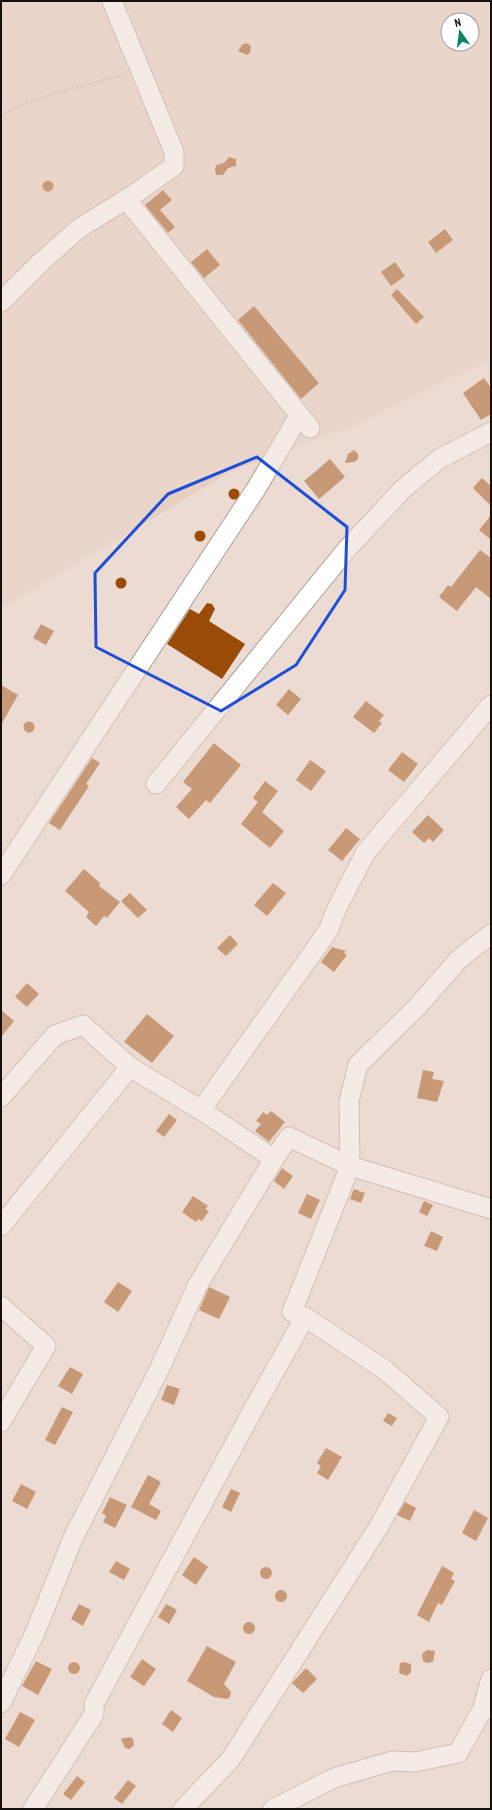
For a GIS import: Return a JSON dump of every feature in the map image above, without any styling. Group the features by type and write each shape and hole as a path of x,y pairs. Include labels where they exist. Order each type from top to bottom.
{"street":[{"path":"1,302 40,263 78,229 126,199 174,166 174,152 112,1"},
{"path":"1,875 256,489 304,422 126,199"},
{"path":"156,784 347,549 402,490 439,459 491,432"},
{"path":"201,1110 328,931 366,852 491,705"},
{"path":"183,1809 230,1760 378,1528 439,1417 385,1370 305,1317 292,1312 350,1166 349,1101 358,1065 418,1006 459,959 491,934"},
{"path":"1,1097 55,1035 83,1025 130,1067 201,1110 274,1159"},
{"path":"1,1226 130,1067"},
{"path":"1,1702 34,1635 73,1538 160,1368 197,1286 274,1159 289,1137 350,1166 491,1209"},
{"path":"1,1306 46,1346 1,1422"},
{"path":"32,1809 94,1714 94,1704 254,1408 305,1317"},
{"path":"284,1807 342,1776 392,1761 415,1762 458,1753 486,1709 491,1679"}],"path":[{"path":"1,114 48,95 131,73 141,73"}],"highlighted area":[{"path":"257,457 347,527 345,590 296,665 221,711 96,647 95,573 168,494"}],"shaded area":[{"path":"1,1 491,1 491,359 355,425 230,472 1,609"}],"building":[{"path":"245,43 249,44 251,47 250,53 247,55 238,51"},
{"path":"229,157 236,159 236,166 228,168 223,175 216,175 215,168 217,165 224,163"},
{"path":"48,180 52,182 54,186 52,190 48,192 44,190 42,186 44,182"},
{"path":"163,190 172,200 160,210 175,227 168,233 145,205"},
{"path":"445,229 453,240 436,253 428,242"},
{"path":"207,249 220,265 204,278 191,262"},
{"path":"395,262 405,276 391,286 381,272"},
{"path":"397,289 424,317 416,324 391,295"},
{"path":"254,306 319,383 301,399 238,320"},
{"path":"484,378 491,388 491,414 481,420 463,393"},
{"path":"354,450 358,454 358,459 354,462 345,463 348,454"},
{"path":"330,459 345,477 319,499 304,481"},
{"path":"482,478 491,486 491,506 473,488"},
{"path":"234,488 238,490 240,494 238,498 234,500 230,498 228,494 230,490"},
{"path":"491,515 491,540 479,530"},
{"path":"200,530 204,532 206,536 204,540 200,542 196,540 194,536 196,532"},
{"path":"480,550 491,558 491,599 476,587 457,611 439,597 448,585 451,587"},
{"path":"121,577 125,579 127,583 125,587 121,589 117,587 115,583 117,579"},
{"path":"207,603 212,604 215,609 209,621 245,644 222,679 167,644 190,609 199,614"},
{"path":"41,624 54,631 46,645 33,638"},
{"path":"1,685 18,695 1,725"},
{"path":"289,689 301,699 288,715 276,705"},
{"path":"366,701 384,715 379,721 382,723 374,733 353,717"},
{"path":"29,721 33,723 35,727 33,731 29,733 25,731 23,727 25,723"},
{"path":"214,743 241,765 210,803 206,800 189,819 176,807 192,789 183,782"},
{"path":"402,752 418,764 404,782 388,770"},
{"path":"92,758 100,763 86,784 89,786 60,830 49,823"},
{"path":"310,760 326,771 311,791 296,780"},
{"path":"265,781 278,791 262,812 284,831 270,848 241,824 258,802 253,798"},
{"path":"428,815 444,830 433,842 429,838 424,843 412,832"},
{"path":"346,828 360,839 342,861 328,850"},
{"path":"84,869 100,883 99,886 120,902 107,918 104,916 96,926 86,917 89,912 65,891"},
{"path":"273,883 286,893 267,916 254,905"},
{"path":"130,893 147,910 138,918 121,901"},
{"path":"230,935 238,944 226,956 217,948"},
{"path":"332,947 346,951 344,953 347,955 334,972 321,962"},
{"path":"27,983 39,994 27,1007 15,997"},
{"path":"1,1010 14,1021 1,1037"},
{"path":"147,1014 174,1036 152,1063 124,1042"},
{"path":"423,1070 434,1072 432,1079 444,1081 437,1102 417,1098"},
{"path":"271,1111 285,1122 269,1142 255,1131 261,1124 256,1121 263,1112 267,1115"},
{"path":"169,1114 177,1120 164,1137 156,1131"},
{"path":"282,1168 293,1176 284,1189 274,1181"},
{"path":"354,1189 365,1193 361,1203 350,1199"},
{"path":"307,1194 320,1200 311,1219 298,1213"},
{"path":"193,1196 208,1206 205,1209 209,1211 202,1221 198,1219 196,1222 182,1212"},
{"path":"424,1201 433,1205 427,1216 419,1212"},
{"path":"431,1231 443,1237 437,1251 424,1246"},
{"path":"118,1282 132,1291 118,1312 104,1302"},
{"path":"209,1287 230,1297 219,1319 199,1310"},
{"path":"70,1367 83,1374 72,1394 58,1386"},
{"path":"167,1385 180,1389 174,1405 161,1400"},
{"path":"62,1407 73,1412 55,1445 45,1440"},
{"path":"388,1413 397,1418 392,1426 383,1421"},
{"path":"326,1448 342,1457 328,1480 317,1473 321,1466 317,1463"},
{"path":"148,1475 161,1482 149,1504 161,1511 156,1520 131,1507"},
{"path":"21,1484 36,1492 27,1509 12,1501"},
{"path":"231,1489 240,1493 231,1512 222,1507"},
{"path":"110,1497 127,1505 115,1528 103,1522 106,1516 102,1513"},
{"path":"405,1502 416,1508 410,1521 397,1515"},
{"path":"474,1510 488,1518 476,1541 462,1533"},
{"path":"194,1557 208,1567 196,1585 182,1575"},
{"path":"116,1561 130,1569 124,1580 109,1572"},
{"path":"442,1566 454,1573 451,1579 455,1581 442,1605 438,1603 429,1622 417,1615"},
{"path":"268,1567 271,1568 271,1578 264,1579 261,1578 260,1571 261,1568"},
{"path":"281,1590 285,1592 287,1596 285,1600 281,1602 277,1600 275,1596 277,1592"},
{"path":"79,1604 91,1610 83,1626 71,1619"},
{"path":"166,1604 177,1610 169,1624 158,1617"},
{"path":"249,1622 253,1624 255,1628 253,1632 249,1634 245,1632 243,1628 245,1624"},
{"path":"207,1646 236,1662 224,1684 231,1692 230,1697 227,1699 214,1697 187,1681"},
{"path":"427,1650 435,1651 433,1662 427,1663 423,1661 422,1654"},
{"path":"142,1659 156,1669 144,1686 130,1677"},
{"path":"36,1661 52,1669 38,1695 22,1686"},
{"path":"74,1662 78,1664 80,1668 78,1672 74,1674 70,1672 68,1668 70,1664"},
{"path":"404,1662 411,1664 411,1672 407,1676 399,1673 400,1663"},
{"path":"306,1668 317,1679 303,1693 292,1683"},
{"path":"171,1710 182,1718 173,1732 162,1724"},
{"path":"20,1712 35,1720 19,1747 5,1739"},
{"path":"130,1737 133,1739 134,1745 130,1749 125,1748 121,1739"},
{"path":"77,1776 85,1782 71,1800 63,1794"},
{"path":"128,1780 136,1786 122,1804 114,1798"}]}
